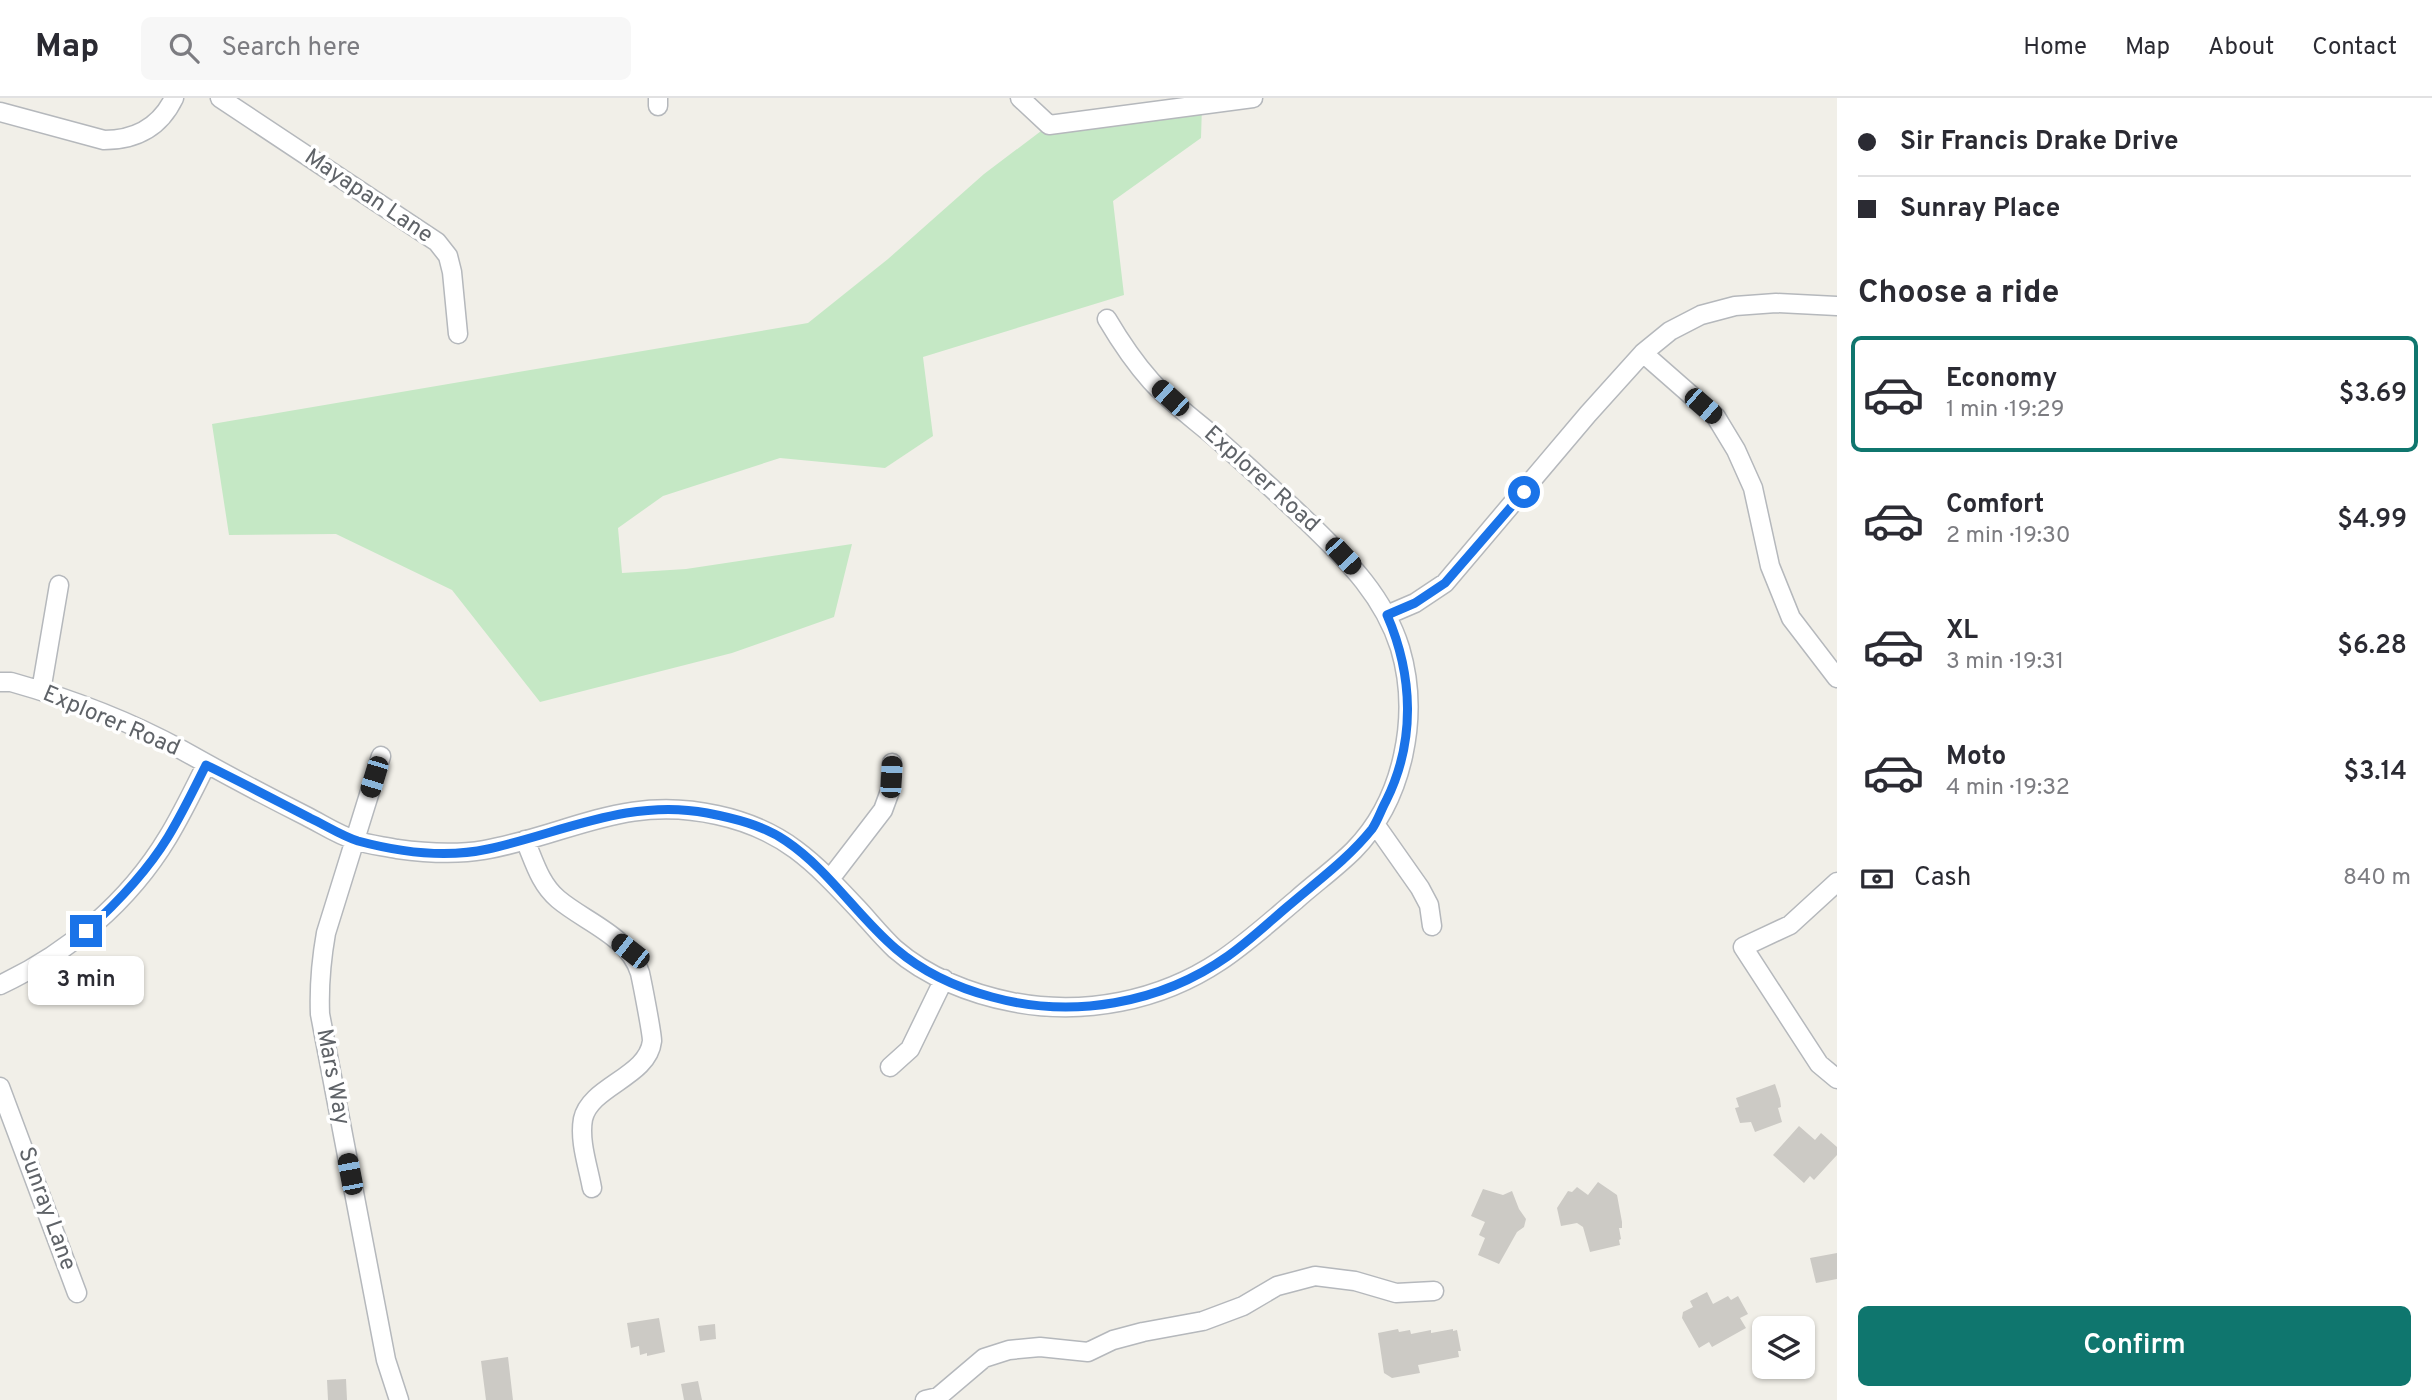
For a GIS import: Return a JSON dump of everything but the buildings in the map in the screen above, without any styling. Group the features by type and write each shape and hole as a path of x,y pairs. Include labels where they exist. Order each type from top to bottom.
{"street":[{"path":"0,112 104,140 121,140 138,135 166,114 174,98"},
{"name":"Mayapan Lane","path":"220,98 437,242 448,257 452,272 458,334"},
{"path":"1020,98 1049,125 1253,98"},
{"path":"1387,615 1415,603 1445,583 1588,414 1643,354 1670,331 1693,318 1718,310 1776,303 1837,306"},
{"name":"Explorer Road","path":"0,682 77,702 165,742 355,841 443,854 485,850 628,811 697,811 743,822 786,841 830,879 892,947 912,962 944,979 991,997 1041,1006 1115,1003 1162,990 1206,970 1244,944 1353,850 1376,824 1398,772 1408,719 1404,666 1387,615 1368,584 1343,556 1276,492 1153,383 1122,344 1107,319"},
{"path":"1643,354 1716,417 1736,450 1753,488 1770,566 1791,618 1837,677"},
{"path":"41,691 59,585"},
{"name":"Mars Way","path":"381,756 326,933 320,981 320,1014 386,1360 399,1400"},
{"path":"830,879 883,810 890,791 892,763"},
{"path":"0,985 51,957 86,931 122,897 168,837 206,765"},
{"path":"1376,824 1420,888 1429,905 1432,926"},
{"path":"525,840 542,881 558,899 630,951 640,971 652,1041 645,1055 628,1076 607,1089 591,1104 583,1117 582,1138 592,1188"},
{"path":"1837,882 1790,925 1742,947 1819,1064 1837,1079"},
{"path":"890,1067 910,1048 944,979"},
{"name":"Sunray Lane","path":"0,1087 77,1293"},
{"path":"925,1400 938,1397 985,1358 1009,1350 1040,1347 1088,1352 1113,1340 1203,1321 1243,1306 1277,1286 1315,1276 1355,1281 1396,1293 1433,1291"}],"green space":[{"path":"1202,105 1201,138 1113,201 1124,295 923,357 933,436 885,468 780,458 663,496 618,528 622,573 686,569 852,544 834,617 732,653 540,702 452,590 336,534 229,535 212,424 808,323 888,259 984,174 1049,125"}],"route":[{"path":"86,931 122,897 154,858 206,765 355,841 443,854 485,850 628,811 674,809 720,816 765,830 786,841 830,879 892,947 912,962 967,989 1016,1003 1041,1006 1090,1006 1139,998 1185,981 1225,958 1353,850 1376,824 1398,772 1407,730 1404,666 1387,615 1415,603 1445,583 1524,492"}]}
